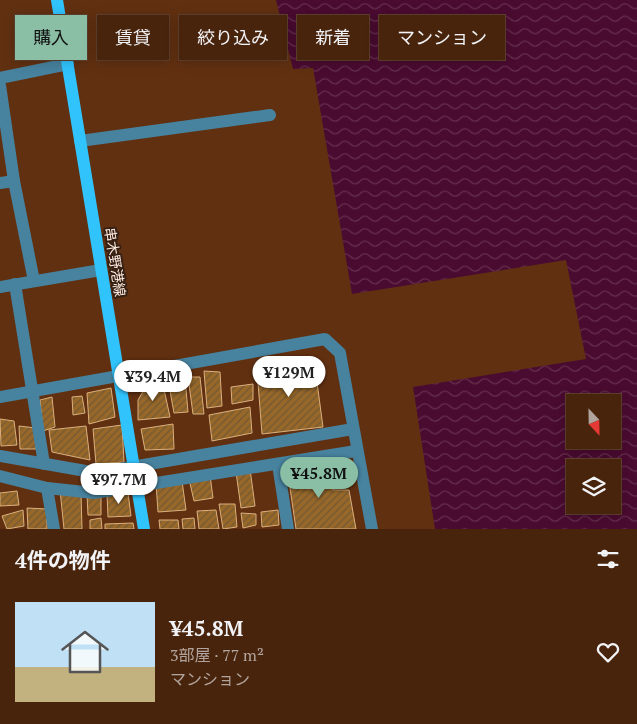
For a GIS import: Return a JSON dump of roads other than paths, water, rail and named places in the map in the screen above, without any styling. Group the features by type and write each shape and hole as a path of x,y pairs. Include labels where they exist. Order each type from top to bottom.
{"main road":[{"name":"串木野港線","path":"57,0 144,529"}],"street":[{"path":"0,78 68,64"},
{"path":"0,85 14,181 34,281"},
{"path":"80,142 270,114"},
{"path":"0,183 14,181"},
{"path":"0,287 101,270"},
{"path":"14,284 44,464"},
{"path":"0,397 119,374 325,339 340,352 352,429 372,529"},
{"path":"0,456 97,473 352,429"},
{"path":"0,476 47,488 94,493 356,451"},
{"path":"278,464 285,529"},
{"path":"47,488 54,529"}],"water":[{"path":"276,0 637,0 637,529 435,529 413,387 586,359 566,260 352,294 313,68 293,69 287,45 287,15 280,15"}]}
